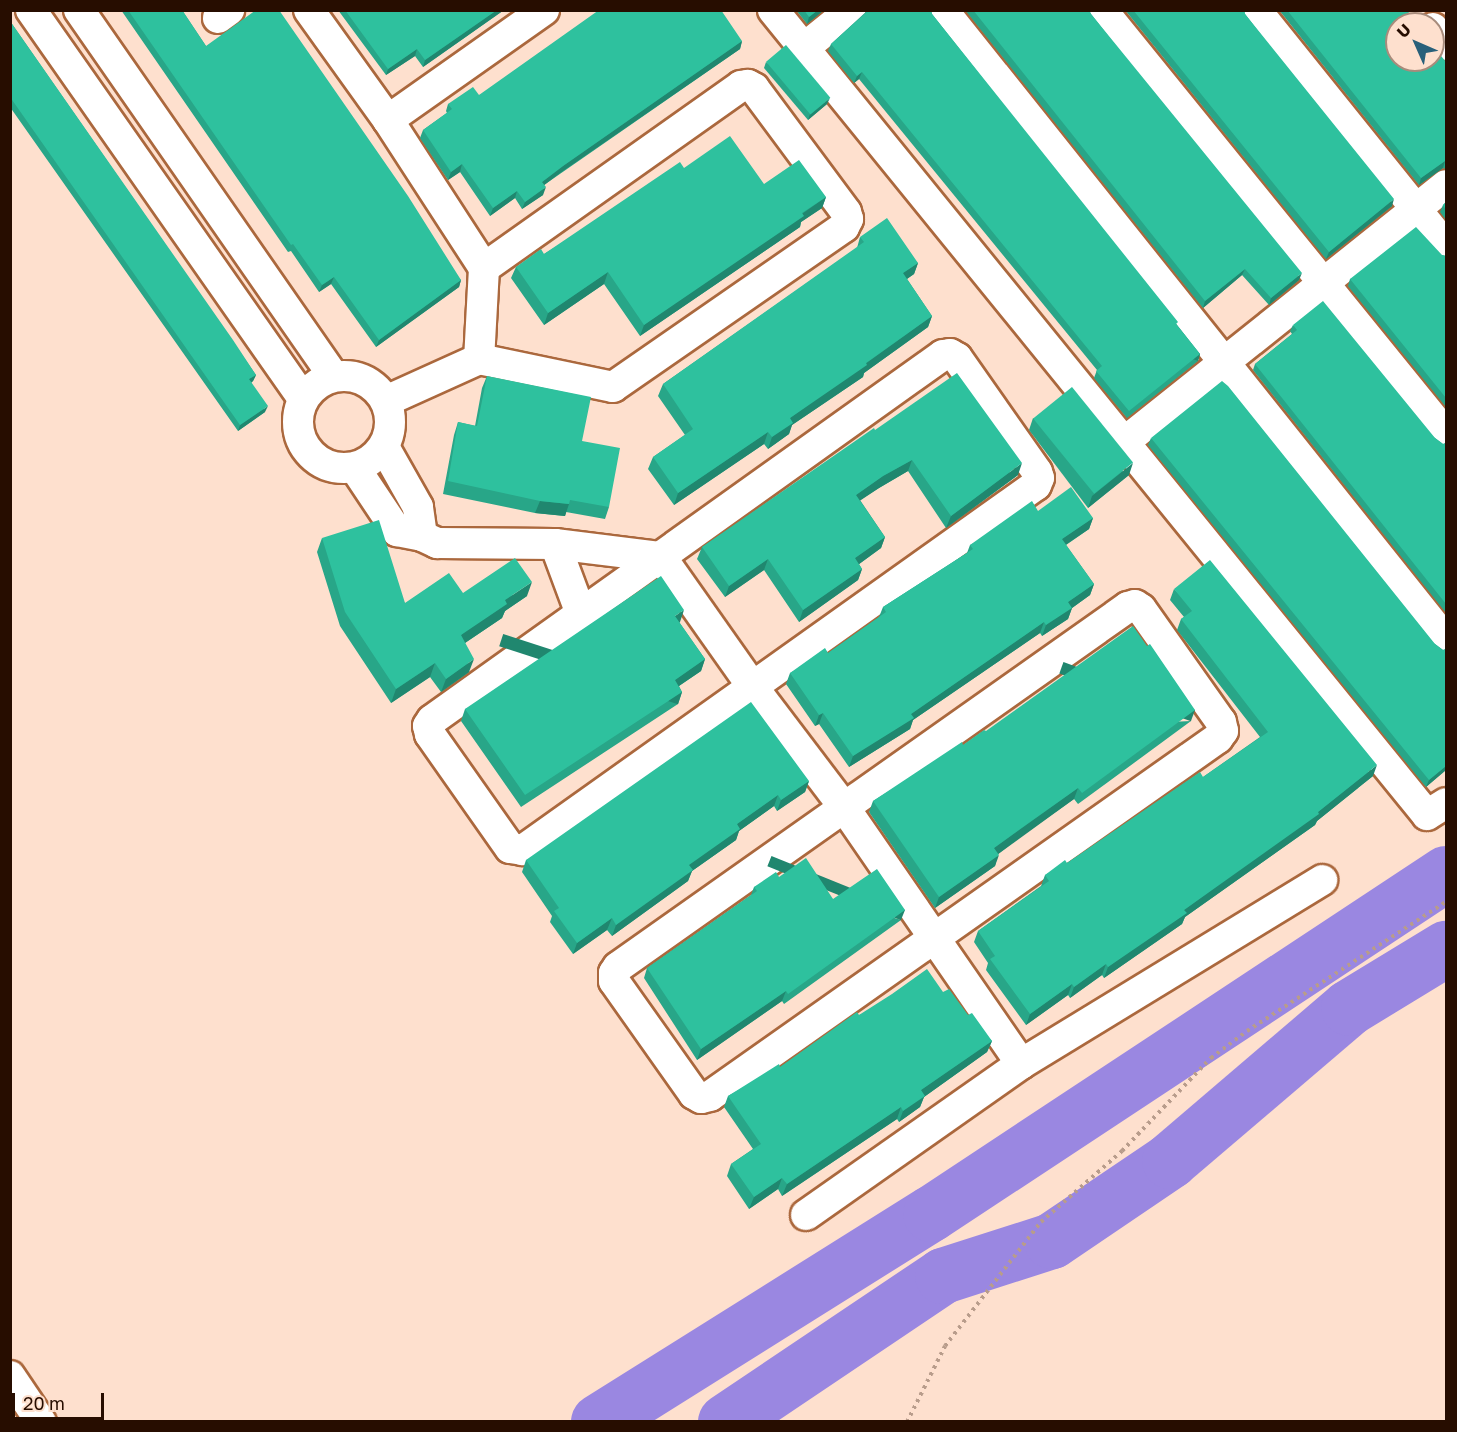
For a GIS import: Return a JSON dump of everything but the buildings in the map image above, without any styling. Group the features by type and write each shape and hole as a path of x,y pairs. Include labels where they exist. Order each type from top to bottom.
{"street":[{"path":"31,10 303,399"},
{"path":"79,10 333,376"},
{"path":"309,10 388,120 484,268 479,359"},
{"path":"388,120 544,10"},
{"path":"773,10 1427,815 1446,802"},
{"path":"804,48 851,10"},
{"path":"943,10 1446,640"},
{"path":"1102,10 1446,434"},
{"path":"1256,10 1446,246"},
{"path":"386,401 479,359 613,387 844,227 848,219 846,212 754,88 747,85 741,86 484,268"},
{"path":"1123,443 1446,185"},
{"path":"950,354 957,358 1039,478 1036,484 524,850 510,848 430,734 428,726 432,720 661,557 943,356 950,354"},
{"path":"333,376 354,376 373,385 386,401 391,424 384,447 371,460 355,468 333,468 313,458 300,441 297,420 303,399 316,384 333,376"},
{"path":"384,447 418,507 422,536"},
{"path":"355,468 397,531 422,536 437,543 555,544 661,557 752,686 844,807 1021,1064"},
{"path":"555,544 581,614"},
{"path":"1135,605 1141,609 1221,722 1223,731 1218,738 710,1096 701,1098 694,1094 614,981 614,973 618,967 844,807 1128,607 1135,605"},
{"path":"806,1215 1021,1064 1322,880"},
{"path":"10,1376 41,1422"}],"path":[{"path":"907,1422 945,1346 1041,1222 1122,1151 1211,1058 1293,1000 1446,902"}],"waterway":[{"path":"599,1422 931,1214 1446,874"},
{"path":"726,1422 943,1276 1052,1241 1170,1161 1349,1008 1446,949"}]}
